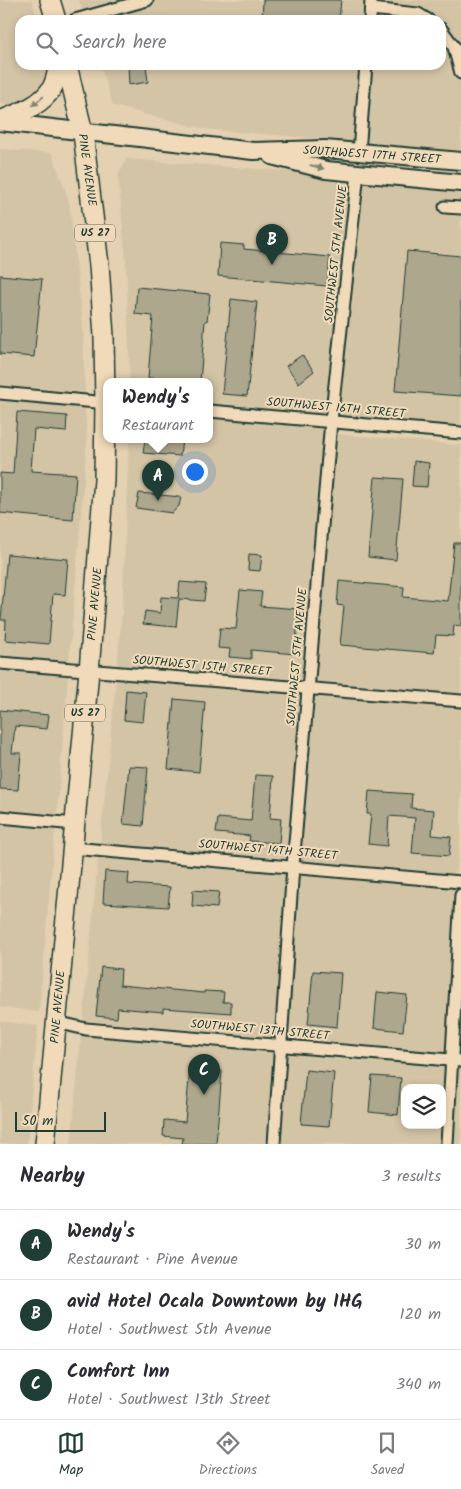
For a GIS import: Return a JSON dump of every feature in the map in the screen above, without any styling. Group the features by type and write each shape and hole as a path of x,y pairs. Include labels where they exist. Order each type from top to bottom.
{"highway":[{"path":"50,0 54,15"},
{"path":"0,122 29,109 42,99 53,87 58,70"},
{"name":"PINE AVENUE","path":"68,70 82,133 99,265 105,378"},
{"name":"PINE AVENUE","path":"45,1144 101,541 105,443"}],"main road":[{"name":"SOUTHWEST 17TH STREET","path":"0,122 82,133 253,151 325,149 461,161"},
{"name":"SOUTHWEST 17TH STREET","path":"253,151 326,170 461,183"}],"street":[{"path":"93,15 147,0"},
{"path":"371,10 420,15"},
{"path":"446,35 454,46 461,72"},
{"path":"359,152 366,70"},
{"name":"SOUTHWEST 5TH AVENUE","path":"274,1144 292,866 332,422 358,173"},
{"path":"445,207 461,208"},
{"path":"0,393 103,403"},
{"name":"SOUTHWEST 16TH STREET","path":"213,411 461,433"},
{"name":"SOUTHWEST 15TH STREET","path":"0,663 461,701"},
{"path":"0,817 75,824"},
{"name":"SOUTHWEST 14TH STREET","path":"72,848 461,882"},
{"path":"447,1144 457,1061 461,895"},
{"name":"SOUTHWEST 13TH STREET","path":"56,1022 86,1029 457,1061"}],"shaded area":[{"path":"0,0 32,0 36,15 15,15 15,70 49,70 50,73 38,94 18,106 0,104"},
{"path":"79,0 461,0 461,151 204,129 113,106 102,70 446,70 446,15 84,15"},
{"path":"0,149 52,153 69,201 83,324 85,394 0,386"},
{"path":"127,159 312,173 351,179 326,414 213,404 213,378 130,378 126,263 118,174"},
{"path":"364,181 461,190 461,426 338,415"},
{"path":"0,400 85,408 87,441 69,662 0,656"},
{"path":"213,419 325,428 303,680 117,666 122,612 129,443 213,443"},
{"path":"337,434 461,445 461,694 315,681"},
{"path":"0,670 68,676 57,815 0,810"},
{"path":"116,680 301,695 287,858 100,844"},
{"path":"314,695 461,708 461,832 456,874 299,860"},
{"path":"0,824 55,829 39,1012 0,1007"},
{"path":"98,858 286,873 275,1037 83,1021"},
{"path":"298,874 455,888 447,1053 288,1038"},
{"path":"0,1021 38,1026 27,1144 0,1144"},
{"path":"81,1035 274,1051 268,1144 71,1144"},
{"path":"287,1052 446,1067 445,1084 401,1084 401,1129 442,1129 441,1144 281,1144"},
{"path":"458,1068 461,1068 461,1144 453,1144"}],"building":[{"path":"263,0 341,0 340,15 262,15"},
{"path":"128,70 147,70 148,82 129,85"},
{"path":"220,243 244,245 244,249 330,257 327,286 218,276"},
{"path":"407,251 461,256 461,396 395,391"},
{"path":"0,275 42,279 34,357 0,354"},
{"path":"137,287 210,294 207,321 205,321 200,378 148,378 153,316 135,314"},
{"path":"231,299 257,302 247,396 222,394"},
{"path":"302,355 314,371 299,383 286,366"},
{"path":"17,412 67,416 66,432 34,429 31,471 76,474 73,520 0,513 0,473 13,474"},
{"path":"145,443 182,443 180,456 143,453"},
{"path":"414,461 429,463 427,487 412,486"},
{"path":"375,477 403,479 396,560 368,557"},
{"path":"139,493 181,497 179,506 172,513 136,508"},
{"path":"454,543 461,543 461,626 454,625 453,636 436,635 434,653 340,645 344,606 337,605 339,581 404,587 403,597 448,601"},
{"path":"7,554 68,559 65,595 53,594 49,644 5,640 6,620 1,620"},
{"path":"249,554 262,555 260,571 248,570"},
{"path":"180,582 206,584 204,601 179,599 176,627 143,624 145,611 160,613 161,597 178,598"},
{"path":"240,590 262,592 260,606 299,609 295,654 251,650 251,659 229,657 230,649 218,648 220,628 236,629"},
{"path":"126,690 146,692 143,722 124,720"},
{"path":"174,699 205,702 199,772 168,769"},
{"path":"0,710 49,715 47,729 15,726 12,753 21,753 18,790 0,789"},
{"path":"129,766 148,767 143,826 123,824"},
{"path":"255,775 273,776 270,818 281,819 279,843 249,841 250,836 216,833 218,818 251,821"},
{"path":"369,791 412,794 411,808 434,810 432,835 451,837 449,856 412,853 415,818 389,816 387,846 368,844 371,814 367,814"},
{"path":"105,871 129,873 128,884 170,887 168,907 103,903"},
{"path":"193,890 219,892 217,908 192,906"},
{"path":"101,967 121,969 120,985 204,993 204,991 224,992 223,1002 231,1002 231,1013 163,1008 163,1012 118,1008 117,1018 96,1016"},
{"path":"313,971 341,973 337,1027 308,1024"},
{"path":"377,992 407,995 403,1031 374,1028"},
{"path":"190,1068 222,1071 216,1144 182,1144 183,1138 163,1136 164,1120 185,1122"},
{"path":"306,1070 334,1073 329,1126 301,1124"},
{"path":"372,1076 401,1078 398,1115 369,1112"}],"place":[{"name":"avid Hotel Ocala Downtown by IHG","path":"272,265"},
{"name":"Wendy's","path":"158,501"},
{"name":"Comfort Inn","path":"204,1095"}]}
